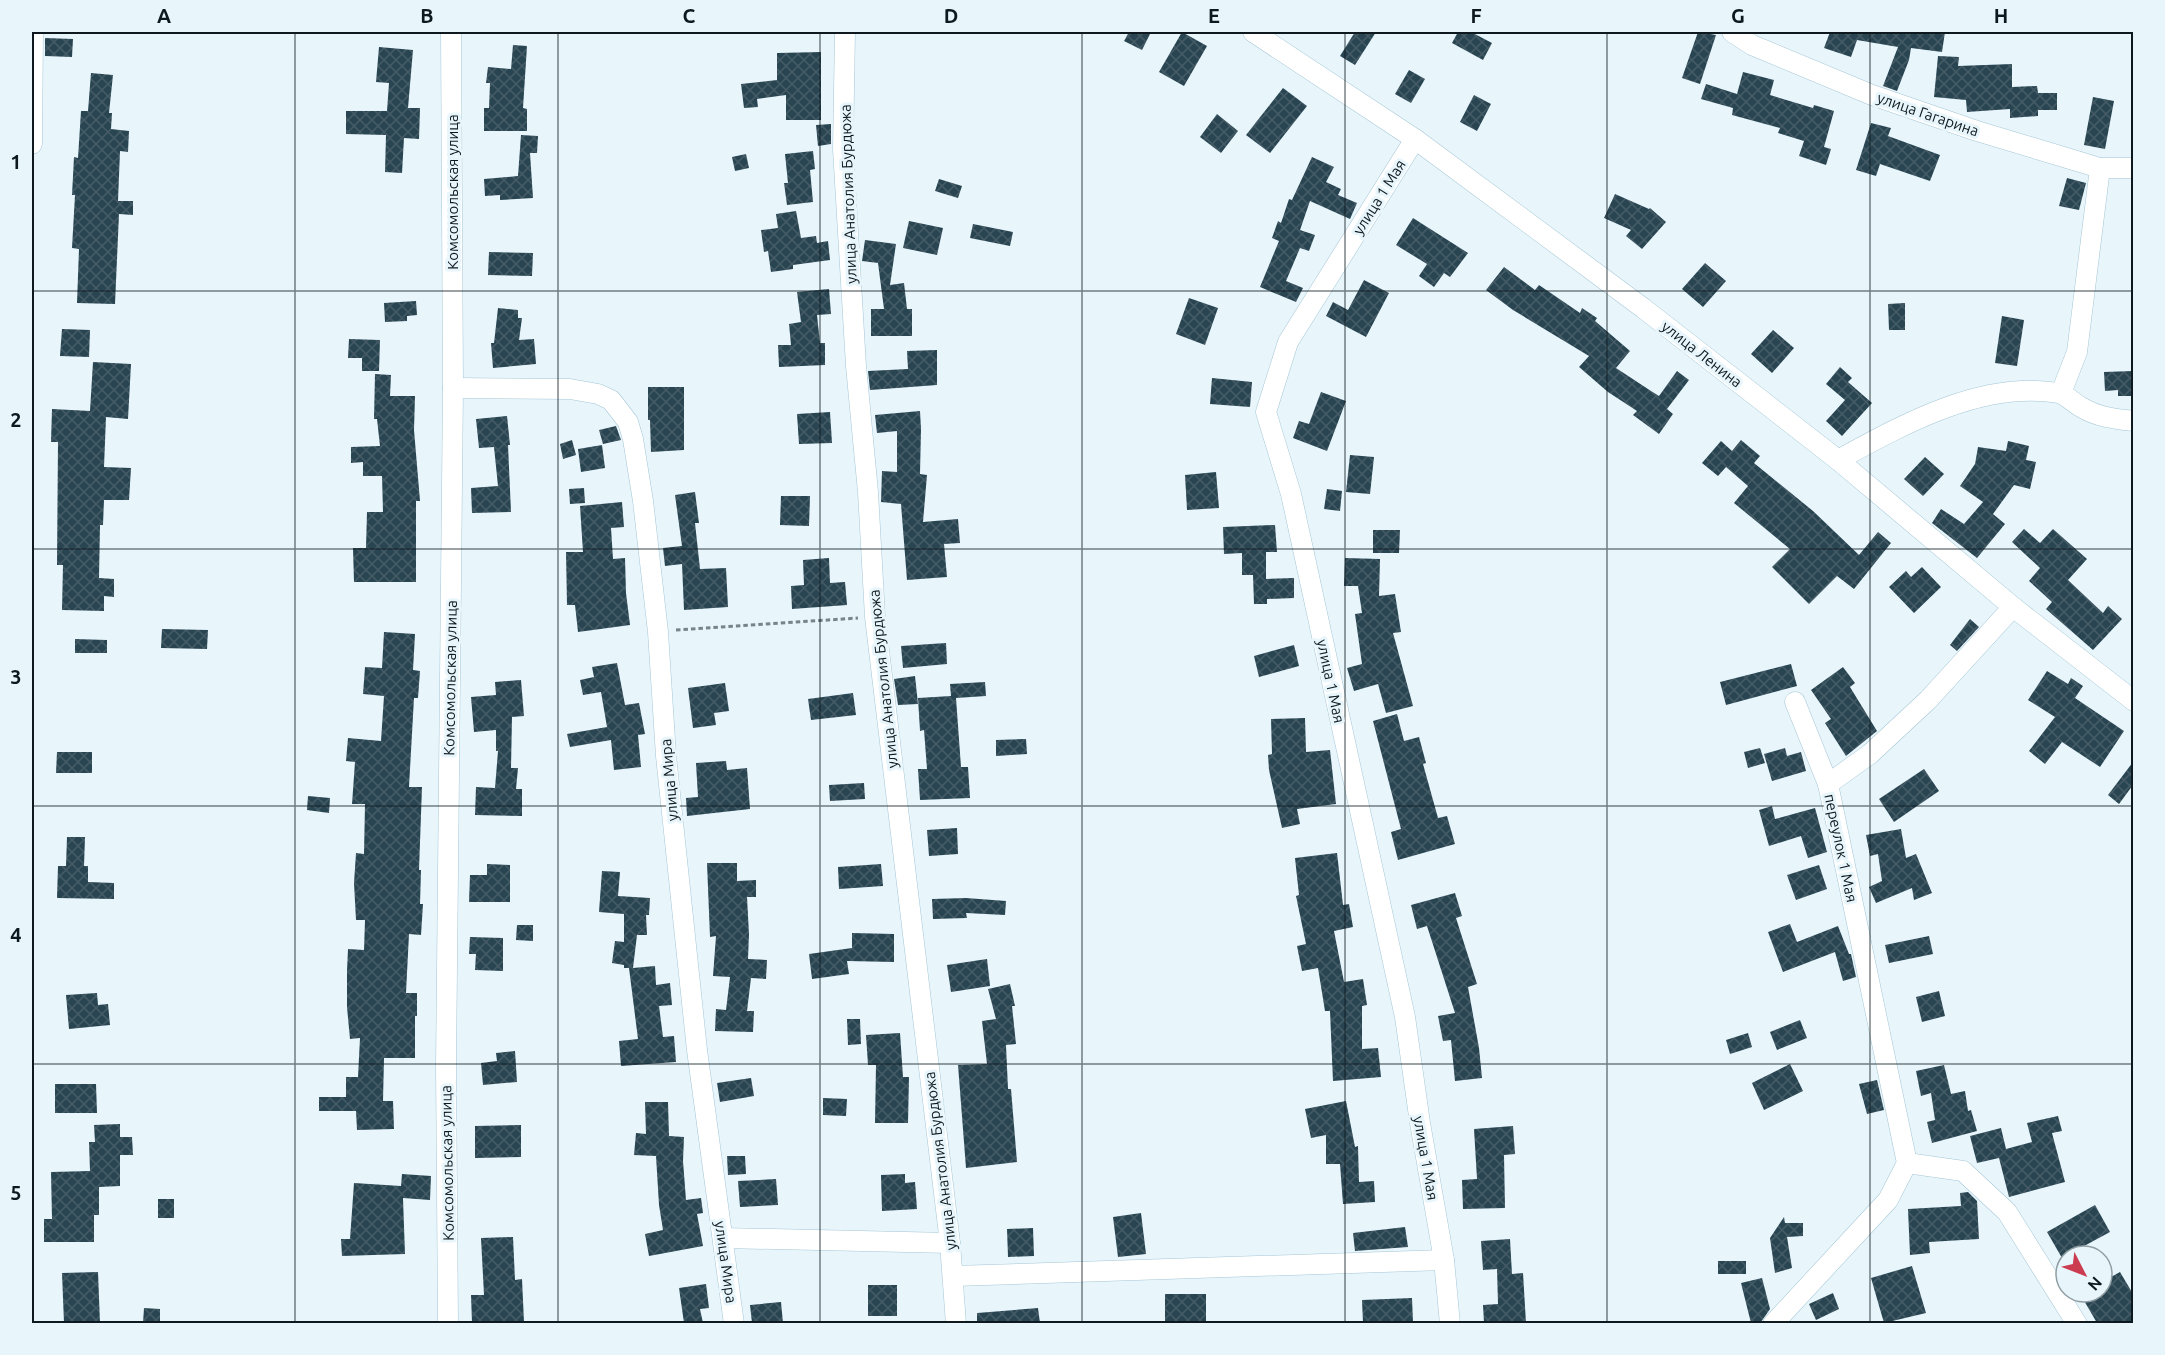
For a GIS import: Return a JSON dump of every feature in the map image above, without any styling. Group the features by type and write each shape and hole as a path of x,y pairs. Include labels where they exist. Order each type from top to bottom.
{"street":[{"path":"32,144 33,32"},
{"name":"Комсомольская улица","path":"448,1323 446,1066 453,388 451,32"},
{"name":"улица Анатолия Бурдюжа","path":"845,32 843,149 856,366 868,492 874,617 950,1243 956,1323"},
{"name":"улица Ленина","path":"1253,32 1415,139 1643,308 1838,460 2013,607 2133,700"},
{"name":"улица Гагарина","path":"1732,32 1752,45 1872,95 1977,131 2100,168 2133,168"},
{"name":"улица 1 Мая","path":"1415,139 1288,342 1266,412 1291,494 1405,1017 1420,1123 1444,1260 1450,1323"},
{"path":"2061,393 2077,352 2100,168"},
{"name":"улица Мира","path":"453,388 570,389 598,394 611,400 628,422 643,501 658,632 666,756 697,1050 734,1323"},
{"path":"1838,460 1881,436 1933,412 1984,396 2032,391 2061,393 2082,408 2108,418 2133,421"},
{"name":"переулок 1 Мая","path":"1907,1163 1828,784 1869,754 1928,700 2013,607"},
{"path":"1795,702 1828,784"},
{"path":"1773,1323 1888,1200 1907,1163 1962,1171 2007,1212 2077,1323"},
{"path":"723,1238 950,1243"},
{"path":"953,1276 1444,1260"}],"path":[{"path":"658,632 874,617"}],"building":[{"path":"1129,32 1151,32 1142,50 1124,41"},
{"path":"1182,32 1207,46 1184,86 1159,72"},
{"path":"1355,32 1376,32 1355,65 1340,56"},
{"path":"1458,32 1471,32 1492,43 1483,60 1452,43"},
{"path":"1698,32 1716,35 1700,84 1682,78"},
{"path":"1830,32 1945,32 1942,52 1911,48 1909,60 1897,91 1883,86 1898,47 1857,40 1851,57 1824,48"},
{"path":"45,38 73,39 72,57 45,56"},
{"path":"513,45 527,46 523,108 527,109 527,131 484,131 484,108 489,108 490,83 486,83 488,67 511,69"},
{"path":"379,47 413,50 408,108 420,108 419,139 404,138 402,173 385,172 386,135 346,134 346,111 387,111 389,83 376,82"},
{"path":"821,52 821,120 786,120 786,95 757,99 758,107 744,108 741,84 777,80 777,53"},
{"path":"1938,56 1959,57 1958,66 2012,64 2012,87 2037,86 2038,93 2057,93 2057,110 2038,110 2038,116 2010,118 2010,109 1967,112 1966,100 1934,97"},
{"path":"1409,70 1425,79 1411,103 1395,94"},
{"path":"1743,72 1774,80 1770,95 1813,108 1814,105 1834,111 1824,147 1831,149 1826,165 1799,156 1804,141 1778,133 1780,128 1732,115 1733,108 1701,99 1706,84 1737,94"},
{"path":"91,73 113,75 109,113 112,113 111,129 129,131 128,152 120,151 118,201 133,201 133,215 119,214 115,304 77,303 79,249 72,248 75,195 72,195 74,157 78,158 81,111 88,111"},
{"path":"1283,88 1307,106 1270,153 1246,135"},
{"path":"1474,95 1491,104 1477,131 1460,122"},
{"path":"2093,97 2114,101 2105,149 2084,145"},
{"path":"1217,114 1238,131 1221,153 1200,137"},
{"path":"1871,123 1891,128 1888,136 1940,155 1930,181 1880,164 1876,176 1856,170"},
{"path":"831,124 831,144 818,146 816,125"},
{"path":"521,135 538,136 537,153 530,153 533,198 500,200 500,195 485,196 484,179 518,176"},
{"path":"813,151 815,169 810,170 813,202 787,205 784,183 788,183 785,154"},
{"path":"746,154 749,168 735,171 732,157"},
{"path":"1312,157 1334,167 1326,182 1341,189 1338,195 1357,203 1350,219 1310,201 1300,230 1315,235 1309,251 1300,248 1286,281 1303,288 1296,302 1260,287 1279,241 1272,238 1278,221 1281,223 1289,199 1292,200"},
{"path":"2067,178 2086,183 2079,210 2059,206"},
{"path":"939,179 962,186 958,198 935,191"},
{"path":"1615,194 1650,208 1666,222 1642,249 1626,236 1631,230 1604,218"},
{"path":"796,211 801,238 816,236 817,243 828,241 830,260 793,265 793,269 771,272 768,251 764,252 761,230 778,228 776,214"},
{"path":"1413,218 1468,253 1450,277 1444,273 1434,287 1419,276 1427,264 1396,245"},
{"path":"909,221 943,228 937,255 903,248"},
{"path":"973,224 1013,232 1010,246 970,238"},
{"path":"865,240 896,244 890,285 904,283 907,309 912,309 912,336 871,336 871,309 884,309 878,263 862,261"},
{"path":"489,252 533,253 532,276 488,275"},
{"path":"1705,263 1726,281 1703,307 1682,289"},
{"path":"1504,267 1535,290 1539,285 1580,313 1582,308 1597,318 1595,321 1630,351 1616,368 1659,396 1677,371 1689,380 1667,409 1673,414 1659,434 1633,415 1637,411 1608,392 1579,367 1589,356 1513,310 1486,290"},
{"path":"1364,280 1389,293 1366,337 1326,316 1333,302 1348,310"},
{"path":"829,289 831,314 817,315 820,343 825,343 825,365 779,367 778,345 791,345 789,324 801,322 797,292"},
{"path":"1189,298 1218,308 1205,345 1176,334"},
{"path":"416,301 417,315 407,316 407,321 385,322 384,303"},
{"path":"1905,303 1905,330 1889,330 1888,304"},
{"path":"498,308 518,310 518,318 522,318 519,340 534,339 536,364 493,368 491,343 494,343"},
{"path":"2002,316 2024,320 2017,366 1995,363"},
{"path":"62,329 90,330 89,357 60,356"},
{"path":"1773,330 1794,348 1772,373 1751,354"},
{"path":"349,339 380,340 379,371 362,371 362,358 348,358"},
{"path":"937,350 937,385 870,390 868,371 908,369 907,351"},
{"path":"93,362 131,364 128,419 106,417 104,467 131,468 129,500 104,500 103,525 100,525 99,578 114,579 114,597 104,596 104,611 62,610 63,565 57,565 58,442 51,442 52,409 90,411"},
{"path":"1840,367 1852,378 1848,382 1872,403 1842,436 1826,421 1845,400 1826,384"},
{"path":"2133,371 2133,396 2118,396 2118,390 2105,391 2104,372"},
{"path":"375,374 391,375 390,396 415,396 414,430 420,501 416,501 416,582 354,582 353,548 366,548 367,512 383,512 382,476 363,476 363,462 351,463 351,447 380,446 377,419 374,419"},
{"path":"1212,378 1252,382 1250,407 1210,404"},
{"path":"648,387 684,387 684,450 651,452"},
{"path":"1321,392 1346,401 1327,451 1293,438 1299,421 1309,424"},
{"path":"920,411 920,474 927,475 923,522 958,519 960,543 944,544 947,577 907,580 901,504 881,502 882,471 897,472 897,431 877,433 875,415"},
{"path":"830,412 832,443 799,444 797,414"},
{"path":"507,416 511,512 472,513 471,488 498,486 494,447 479,448 476,419"},
{"path":"616,426 621,440 603,444 599,430"},
{"path":"572,440 576,455 563,459 560,444"},
{"path":"1741,440 1760,456 1754,463 1813,511 1859,555 1878,532 1891,543 1854,589 1837,576 1809,604 1772,567 1790,549 1734,503 1748,486 1726,467 1718,476 1702,463 1721,441 1732,451"},
{"path":"2008,441 2029,446 2026,460 2036,462 2030,489 2014,485 1993,514 2005,524 1977,558 1932,523 1941,509 1964,524 1983,502 1960,486 1975,464 1978,447 2006,451"},
{"path":"602,445 605,468 581,472 578,449"},
{"path":"1350,455 1374,457 1370,494 1346,492"},
{"path":"1925,457 1944,474 1923,496 1904,479"},
{"path":"1216,472 1219,508 1187,510 1185,475"},
{"path":"584,488 585,503 570,504 569,489"},
{"path":"1327,489 1342,491 1340,511 1324,509"},
{"path":"695,492 699,523 695,523 700,569 726,568 728,607 684,610 682,564 665,566 663,548 682,546 675,495"},
{"path":"781,496 810,496 809,526 780,525"},
{"path":"622,502 624,527 611,528 613,559 625,558 630,625 578,632 575,605 567,605 566,552 583,552 580,506"},
{"path":"1275,525 1277,552 1266,552 1266,579 1294,578 1294,598 1267,599 1267,604 1254,604 1253,575 1242,575 1242,553 1224,554 1223,527"},
{"path":"2024,529 2040,543 2053,529 2087,559 2068,580 2103,613 2108,606 2122,619 2093,650 2046,609 2052,602 2029,581 2040,568 2012,542"},
{"path":"1373,530 1400,530 1399,553 1373,553"},
{"path":"829,558 830,583 845,582 847,605 792,609 791,586 804,585 803,560"},
{"path":"1345,558 1380,559 1379,596 1395,594 1401,632 1393,633 1413,706 1386,713 1378,684 1354,691 1347,668 1362,664 1355,614 1362,613 1358,586 1344,586"},
{"path":"1922,567 1941,587 1914,613 1889,587 1906,571 1911,577"},
{"path":"1970,619 1979,627 1957,651 1950,645"},
{"path":"162,629 208,630 207,649 161,648"},
{"path":"384,632 415,634 413,670 420,671 418,698 414,698 409,787 422,787 419,870 421,870 420,904 423,904 421,935 409,934 406,993 417,993 415,1058 384,1058 383,1101 393,1101 394,1129 357,1130 356,1111 319,1111 319,1097 346,1097 346,1077 358,1077 360,1038 350,1039 347,971 348,949 364,950 365,920 356,920 354,883 356,853 364,854 365,804 352,804 355,762 346,761 348,738 381,741 384,696 363,694 365,667 382,668"},
{"path":"75,639 107,640 107,653 75,653"},
{"path":"946,643 947,664 903,668 901,646"},
{"path":"1294,645 1299,666 1259,677 1254,656"},
{"path":"617,663 625,705 639,703 645,734 638,735 641,767 614,770 611,740 570,747 567,734 607,727 601,692 583,695 580,680 594,677 592,667"},
{"path":"1791,664 1797,686 1726,705 1720,682"},
{"path":"1843,667 1855,683 1850,687 1877,731 1846,756 1825,723 1831,719 1811,690"},
{"path":"2047,671 2068,684 2071,678 2083,686 2075,698 2124,731 2100,767 2062,742 2045,764 2029,751 2055,717 2028,700"},
{"path":"915,676 918,704 898,705 894,679"},
{"path":"521,680 524,716 512,717 511,768 518,768 516,789 522,789 522,816 475,815 476,787 495,788 498,751 496,751 496,730 474,732 471,697 496,695 495,682"},
{"path":"985,682 986,696 956,698 961,767 968,767 970,798 920,800 918,769 927,769 924,730 920,731 918,698 951,696 950,684"},
{"path":"725,683 729,711 714,713 716,725 693,728 688,688"},
{"path":"853,693 856,715 811,720 808,699"},
{"path":"1397,714 1404,741 1419,737 1426,763 1423,764 1438,818 1447,816 1455,844 1398,860 1391,832 1401,829 1373,721"},
{"path":"1305,718 1306,752 1330,750 1336,804 1297,809 1300,824 1282,828 1269,770 1268,755 1272,754 1271,719"},
{"path":"1026,739 1027,754 996,756 996,740"},
{"path":"1760,748 1765,763 1748,768 1744,752"},
{"path":"1785,748 1787,756 1801,752 1806,771 1772,781 1764,754"},
{"path":"57,752 92,752 92,773 56,773"},
{"path":"726,761 727,770 747,768 750,809 687,816 686,798 698,797 696,763"},
{"path":"2133,762 2133,785 2119,804 2108,795"},
{"path":"1924,769 1939,791 1894,822 1879,799"},
{"path":"864,783 865,799 830,801 829,785"},
{"path":"308,796 330,798 329,813 307,810"},
{"path":"1772,806 1775,819 1815,808 1827,852 1808,858 1801,836 1769,846 1759,810"},
{"path":"957,828 958,854 929,856 927,830"},
{"path":"1901,829 1906,858 1916,854 1932,893 1914,900 1912,888 1876,903 1869,887 1882,881 1878,854 1870,856 1866,835"},
{"path":"67,837 85,837 84,866 88,866 88,882 114,883 114,899 57,898 58,866 66,866"},
{"path":"1337,853 1343,905 1349,904 1353,927 1334,931 1344,982 1363,979 1367,1005 1362,1006 1362,1049 1378,1048 1381,1077 1333,1081 1330,1011 1325,1011 1318,968 1302,971 1297,946 1306,944 1296,896 1299,895 1295,858"},
{"path":"707,863 737,863 737,881 756,880 756,897 747,897 748,959 767,960 766,979 751,978 747,1011 754,1011 753,1032 715,1031 716,1009 726,1010 730,977 713,976 716,936 710,937"},
{"path":"487,864 510,865 510,902 469,902 470,875 487,875"},
{"path":"881,864 883,886 839,889 838,867"},
{"path":"1819,865 1827,889 1796,900 1787,875"},
{"path":"602,871 620,872 618,896 650,898 649,915 646,915 647,935 637,935 633,968 655,966 656,985 670,983 672,1005 659,1006 663,1037 674,1036 676,1062 621,1066 619,1041 638,1039 629,968 612,963 615,941 624,942 624,914 599,912"},
{"path":"1455,893 1462,916 1456,918 1477,984 1468,987 1482,1078 1455,1081 1451,1040 1443,1041 1438,1016 1455,1013 1427,926 1417,929 1411,905"},
{"path":"966,898 1006,901 1005,915 966,913 967,918 933,919 932,899"},
{"path":"1790,924 1797,942 1838,926 1849,954 1851,954 1856,977 1843,981 1835,952 1783,972 1768,932"},
{"path":"517,925 533,925 533,941 516,940"},
{"path":"852,933 894,934 894,962 847,961 849,974 812,979 809,954 852,948"},
{"path":"1929,936 1933,954 1889,963 1885,945"},
{"path":"470,937 503,938 503,971 475,970 476,954 469,954"},
{"path":"987,959 990,986 951,992 947,965"},
{"path":"1010,984 1015,1006 1012,1006 1016,1044 1006,1045 1008,1089 1011,1089 1017,1162 966,1168 958,1065 987,1064 982,1021 996,1019 988,989"},
{"path":"1939,991 1945,1016 1922,1022 1916,997"},
{"path":"97,993 98,1005 108,1004 110,1025 69,1029 66,995"},
{"path":"847,1019 860,1019 861,1044 848,1045"},
{"path":"1800,1020 1807,1038 1777,1050 1770,1032"},
{"path":"900,1033 903,1077 909,1077 908,1123 875,1123 876,1065 868,1065 866,1035"},
{"path":"1748,1033 1752,1047 1730,1054 1726,1040"},
{"path":"515,1051 517,1082 483,1085 481,1063 497,1061 496,1053"},
{"path":"1790,1064 1803,1091 1764,1110 1752,1083"},
{"path":"1944,1065 1951,1094 1965,1091 1968,1111 1971,1110 1977,1131 1932,1143 1927,1122 1935,1120 1931,1093 1921,1096 1916,1071"},
{"path":"751,1078 754,1096 720,1102 717,1083"},
{"path":"1877,1080 1884,1110 1867,1114 1859,1084"},
{"path":"55,1084 96,1084 97,1113 55,1113"},
{"path":"823,1098 847,1099 846,1116 823,1115"},
{"path":"1346,1101 1355,1147 1358,1146 1359,1182 1374,1181 1375,1202 1343,1204 1340,1164 1326,1164 1326,1135 1311,1138 1305,1109"},
{"path":"645,1102 668,1102 669,1136 684,1137 686,1200 701,1198 703,1213 697,1214 703,1246 649,1256 645,1234 663,1230 656,1156 634,1155 636,1133 646,1134"},
{"path":"2058,1116 2062,1131 2052,1133 2065,1182 2009,1197 1999,1158 1977,1163 1970,1136 2001,1128 2006,1149 2032,1142 2027,1123"},
{"path":"120,1124 120,1137 132,1137 133,1155 120,1155 120,1186 99,1187 99,1215 94,1215 94,1242 44,1242 44,1219 52,1219 51,1172 90,1171 89,1142 95,1142 94,1125"},
{"path":"521,1125 521,1157 475,1158 475,1126"},
{"path":"1513,1126 1515,1154 1504,1155 1505,1208 1463,1209 1462,1180 1477,1179 1474,1129"},
{"path":"727,1156 745,1156 746,1174 728,1175"},
{"path":"402,1174 431,1176 430,1200 403,1198 405,1254 342,1256 341,1239 350,1239 354,1183 401,1186"},
{"path":"905,1174 905,1183 915,1182 917,1209 882,1211 881,1175"},
{"path":"776,1179 778,1205 740,1207 738,1181"},
{"path":"1968,1192 1977,1201 1979,1239 1929,1242 1930,1253 1910,1255 1908,1209 1961,1206 1960,1193"},
{"path":"158,1199 174,1199 174,1218 158,1218"},
{"path":"2095,1205 2110,1232 2088,1244 2054,1244 2047,1232"},
{"path":"1141,1213 1146,1254 1118,1257 1113,1217"},
{"path":"1784,1217 1785,1223 1803,1223 1803,1236 1787,1237 1792,1268 1775,1273 1770,1238"},
{"path":"1405,1227 1408,1247 1355,1251 1353,1233"},
{"path":"1033,1228 1034,1256 1008,1257 1007,1229"},
{"path":"513,1237 515,1280 522,1279 524,1322 472,1323 471,1295 484,1295 481,1238"},
{"path":"1510,1239 1512,1274 1523,1273 1526,1323 1484,1323 1483,1305 1498,1304 1497,1269 1483,1270 1481,1241"},
{"path":"1718,1261 1746,1261 1746,1274 1718,1274"},
{"path":"1912,1266 1926,1313 1884,1323 1871,1278"},
{"path":"98,1272 100,1323 64,1323 62,1273"},
{"path":"2120,1272 2133,1294 2133,1323 2097,1323 2086,1304 2114,1304 2114,1275"},
{"path":"1762,1278 1770,1309 1761,1322 1751,1323 1741,1283"},
{"path":"706,1284 709,1308 700,1309 703,1323 684,1323 679,1288"},
{"path":"868,1285 897,1285 897,1316 868,1316"},
{"path":"1833,1293 1839,1309 1816,1320 1809,1304"},
{"path":"1165,1294 1206,1294 1206,1323 1165,1323"},
{"path":"1412,1298 1413,1322 1363,1323 1362,1300"},
{"path":"781,1302 783,1323 752,1323 750,1305"},
{"path":"144,1308 160,1309 160,1323 143,1323"},
{"path":"1038,1308 1040,1323 977,1323 977,1313"}]}
